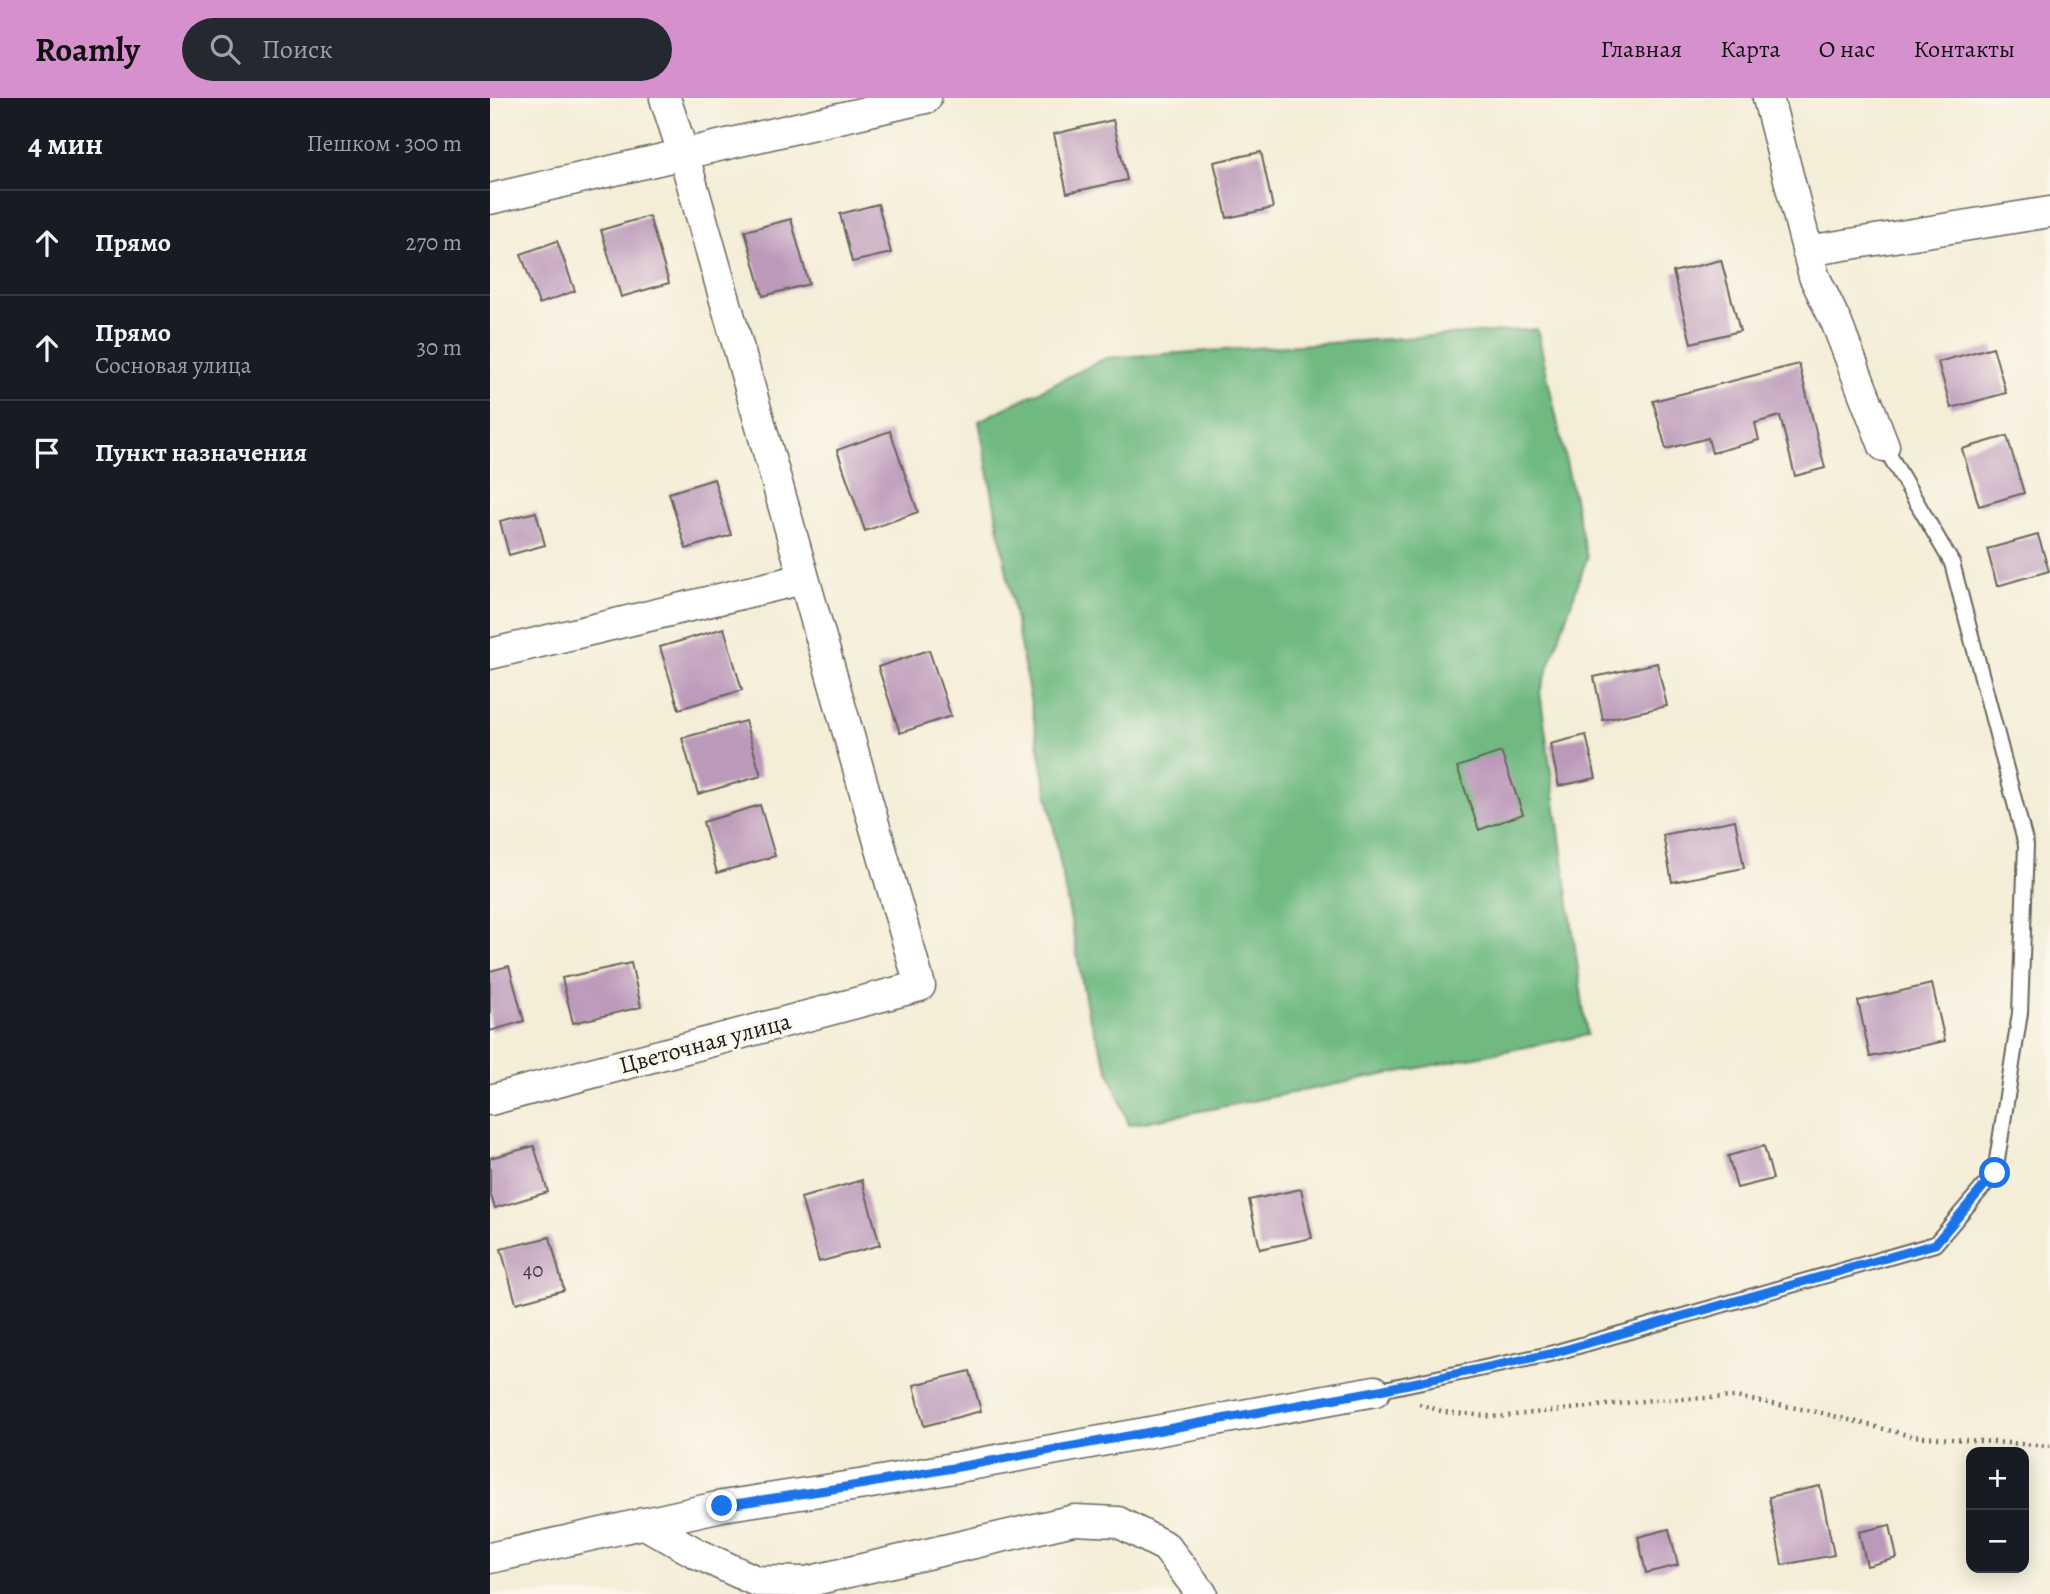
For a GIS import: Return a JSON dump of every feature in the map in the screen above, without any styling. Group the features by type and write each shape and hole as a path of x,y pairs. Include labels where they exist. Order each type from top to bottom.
{"street":[{"path":"490,654 803,579 684,156 665,98"},
{"path":"490,199 926,98"},
{"path":"1768,98 1814,276 1837,324 1884,446"},
{"path":"1807,251 2050,212"},
{"name":"Цветочная улица","path":"490,1100 920,986 803,579"},
{"path":"490,1558 722,1506 865,1484 1375,1391"},
{"path":"643,1524 723,1581 806,1582 1074,1520 1118,1522 1166,1547 1202,1594"}],"lane":[{"path":"1375,1391 1550,1354 1935,1244 1995,1173 2020,1013 2026,845 1952,563 1884,446"}],"path":[{"path":"1375,1391 1444,1412 1498,1417 1652,1400 1735,1398 1818,1412 1911,1436 2050,1446"}],"green space":[{"path":"1537,329 1587,558 1540,692 1587,1035 1129,1125 1088,1014 979,421 1106,358"}],"building":[{"path":"1113,120 1127,180 1067,193 1054,134"},
{"path":"1261,152 1273,208 1227,218 1214,162"},
{"path":"878,204 891,253 852,262 840,214"},
{"path":"649,216 669,283 621,297 601,230"},
{"path":"791,219 809,284 763,296 745,231"},
{"path":"557,241 575,291 539,304 521,254"},
{"path":"1721,260 1740,331 1691,343 1673,272"},
{"path":"1993,347 2006,393 1951,408 1938,362"},
{"path":"1799,364 1825,468 1795,476 1780,416 1755,423 1759,440 1712,453 1708,438 1666,449 1653,401"},
{"path":"890,431 918,512 865,531 837,450"},
{"path":"2007,436 2024,493 1979,506 1962,449"},
{"path":"714,479 731,535 686,549 669,493"},
{"path":"536,512 545,545 509,555 500,521"},
{"path":"2038,535 2049,571 1997,586 1987,549"},
{"path":"724,628 742,690 679,709 660,647"},
{"path":"929,650 951,716 900,733 878,667"},
{"path":"1657,663 1667,706 1603,720 1594,677"},
{"path":"745,721 761,776 698,794 682,738"},
{"path":"1586,735 1596,778 1559,786 1550,744"},
{"path":"1501,752 1523,814 1479,830 1457,767"},
{"path":"760,805 775,856 717,873 703,822"},
{"path":"1735,820 1744,868 1672,882 1663,835"},
{"path":"631,963 641,1007 573,1023 562,978"},
{"path":"509,966 524,1021 490,1031 490,971"},
{"path":"1932,984 1945,1041 1870,1057 1858,1001"},
{"path":"534,1146 548,1192 495,1208 490,1193 490,1158"},
{"path":"1764,1146 1773,1179 1737,1188 1728,1156"},
{"path":"862,1180 880,1245 819,1262 801,1198"},
{"path":"1301,1189 1312,1238 1260,1249 1249,1200"},
{"path":"550,1237 564,1290 516,1303 501,1249"},
{"path":"970,1371 981,1411 924,1426 914,1385"},
{"path":"1820,1486 1834,1555 1782,1565 1769,1497"},
{"path":"1890,1525 1897,1558 1867,1566 1859,1532"},
{"path":"1669,1529 1678,1565 1646,1573 1638,1537"}],"route":[{"path":"722,1506 865,1484 1375,1391 1550,1354 1935,1244 1995,1173"}]}
